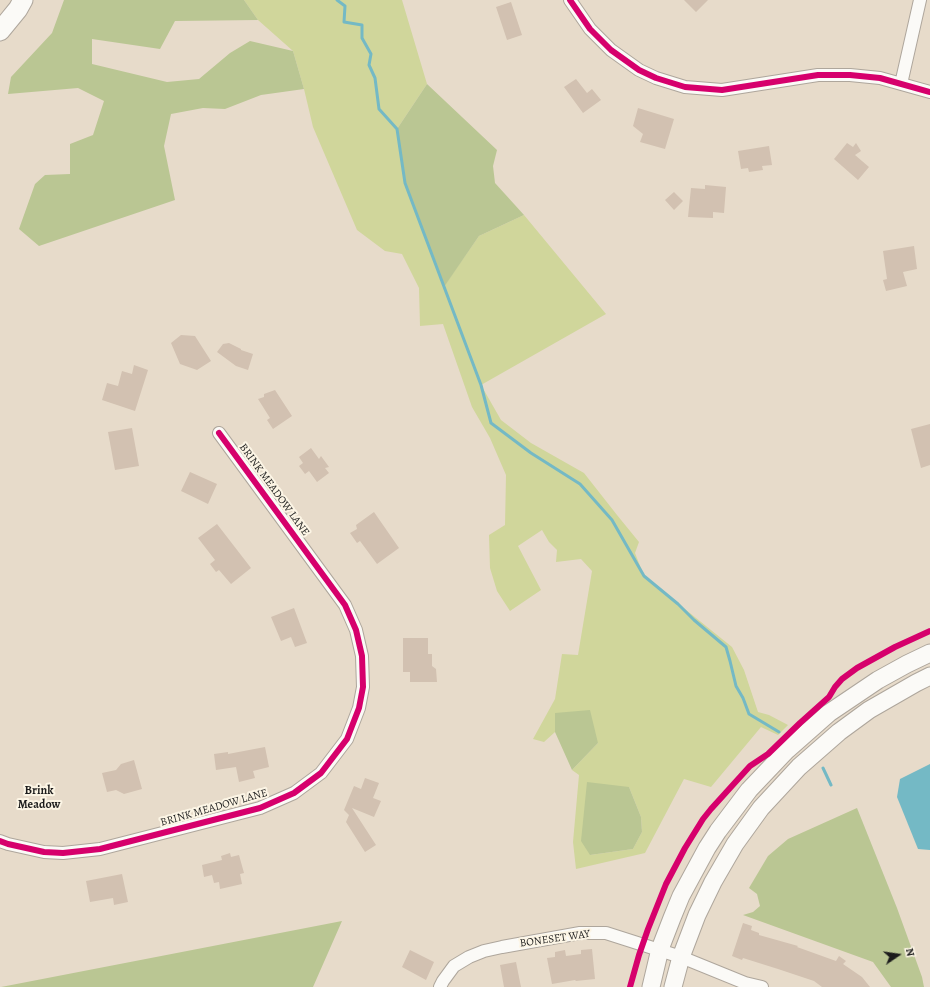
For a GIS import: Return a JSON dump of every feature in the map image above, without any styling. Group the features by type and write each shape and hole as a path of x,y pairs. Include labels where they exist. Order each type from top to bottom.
{"main road":[{"path":"0,31 18,9 23,0"},
{"path":"651,987 660,949 681,896 703,854 718,831 749,790 787,750 829,714 878,680 906,664 930,653"},
{"path":"673,987 681,957 697,915 713,882 735,844 761,808 798,767 838,732 869,710 930,676"}],"street":[{"path":"570,0 590,29 611,50 639,70 656,78 685,86 722,90 818,75 850,75 880,78 930,92"},
{"path":"901,84 920,0"},
{"name":"BRINK MEADOW LANE","path":"0,841 44,852 63,853 100,850 260,808 294,792 321,773 347,739 359,708 363,687 362,656 356,630 346,605 219,433"},
{"name":"BONESET WAY","path":"440,987 454,966 469,957 484,951 580,933 606,933 660,949 745,983 762,987"}],"green space":[{"path":"64,0 244,0 258,20 175,21 160,49 92,39 92,64 167,82 199,79 230,53 250,41 293,51 304,89 261,95 225,109 203,108 171,114 164,146 175,200 39,246 19,229 35,184 45,175 70,174 70,144 93,135 104,101 78,88 8,94 11,77 52,33"},
{"path":"244,0 402,0 427,84 397,129 405,183 444,286 479,236 524,215 606,314 481,385 501,420 531,443 584,473 639,542 635,553 644,576 732,647 744,670 758,712 769,715 788,725 778,735 761,727 711,787 684,779 645,853 576,869 573,842 579,775 572,770 598,743 555,713 555,732 544,742 533,739 555,699 562,654 578,655 592,571 581,559 556,562 557,550 549,542 542,530 518,546 541,590 510,611 497,591 490,568 489,535 505,525 506,475 490,438 472,407 443,324 420,326 419,288 402,254 385,251 357,230 313,127 293,51 258,20","holes":["629,787 641,817 642,832 633,849 590,855"]},
{"path":"427,84 497,150 493,166 495,183 524,215 479,236 444,287 405,183 397,129"},
{"path":"590,710 598,743 572,770 555,732 555,713"},
{"path":"587,782 629,787 641,817 642,832 633,849 590,855 581,841"},
{"path":"857,808 897,908 922,977 924,987 891,987 873,962 743,915 753,912 760,906 757,894 749,888 768,856 788,839"},
{"path":"342,921 313,987 1,987"}],"water":[{"path":"930,764 930,850 918,849 897,797 900,779"}],"building":[{"path":"684,0 708,0 696,12"},
{"path":"511,2 522,35 507,40 496,7"},
{"path":"576,79 587,93 592,89 601,100 583,113 564,87"},
{"path":"638,108 674,119 665,149 640,142 643,134 633,126"},
{"path":"847,143 853,147 856,143 861,151 855,155 869,167 858,180 834,159"},
{"path":"769,146 772,165 762,166 763,170 749,172 748,168 741,169 738,151"},
{"path":"705,185 726,187 724,213 713,212 713,218 688,217 691,188 705,189"},
{"path":"674,192 683,201 674,210 665,200"},
{"path":"914,246 917,269 903,272 907,286 886,291 883,280 887,279 883,251"},
{"path":"181,335 195,336 211,361 197,370 180,364 171,343"},
{"path":"229,343 241,350 253,354 248,370 236,366 217,352 223,344"},
{"path":"134,365 148,370 135,411 102,400 107,383 118,386 122,371 132,374"},
{"path":"275,390 292,416 273,429 267,420 270,418 258,399 264,397 264,394"},
{"path":"930,424 930,465 921,468 911,429"},
{"path":"132,428 139,466 115,470 108,432"},
{"path":"311,448 319,459 321,456 329,467 325,468 329,473 317,482 309,471 305,474 299,466 303,463 299,457"},
{"path":"190,472 217,484 208,504 181,491"},
{"path":"374,512 399,548 377,564 360,541 357,543 350,533 357,529 356,525"},
{"path":"217,524 251,568 231,584 219,570 216,572 210,564 215,560 198,538"},
{"path":"294,608 307,643 295,647 291,637 281,641 271,617"},
{"path":"403,638 428,638 428,654 432,654 432,666 436,669 437,682 410,682 410,672 403,672"},
{"path":"265,747 269,767 253,771 255,778 239,782 236,767 216,770 214,754 228,752 228,754"},
{"path":"134,760 142,789 124,794 116,790 107,792 102,773 116,770 121,764"},
{"path":"365,778 379,783 373,798 381,801 374,817 352,808 376,845 365,852 346,822 349,815 344,810 354,786 361,789"},
{"path":"230,853 231,857 239,855 244,873 240,874 242,884 220,889 219,882 214,883 212,875 204,877 202,865 222,860 221,856"},
{"path":"122,874 128,902 114,905 113,898 90,902 86,881"},
{"path":"743,923 752,926 751,930 759,933 759,935 798,946 797,947 836,961 839,956 846,961 843,964 862,977 870,987 822,987 814,981 743,958 742,960 732,956"},
{"path":"592,949 595,979 575,980 552,984 547,958 555,957 555,952 565,950 566,956 581,954 581,950"},
{"path":"410,950 434,962 426,980 402,967"},
{"path":"516,962 521,987 504,987 500,965"}],"waterway":[{"path":"337,0 345,6 344,22 362,25 362,38 371,54 369,65 375,78 379,109 397,129 405,183 481,385 491,423 531,453 580,484 612,520 644,576 726,647 736,686 743,698 749,714 779,732"},
{"path":"823,768 831,785"}],"cycle path":[{"path":"570,0 590,29 611,50 639,70 656,78 685,87 722,90 818,75 850,75 880,78 930,92"},
{"path":"0,841 44,852 63,853 100,849 260,808 294,793 321,773 347,739 359,708 363,687 362,656 356,630 345,605 219,433"},
{"path":"630,987 648,929 666,884 685,848 711,809 750,766 768,754 829,697 842,679 857,668 895,647 930,631"}],"district":[{"name":"Brink Meadow","path":"39,798"}]}
